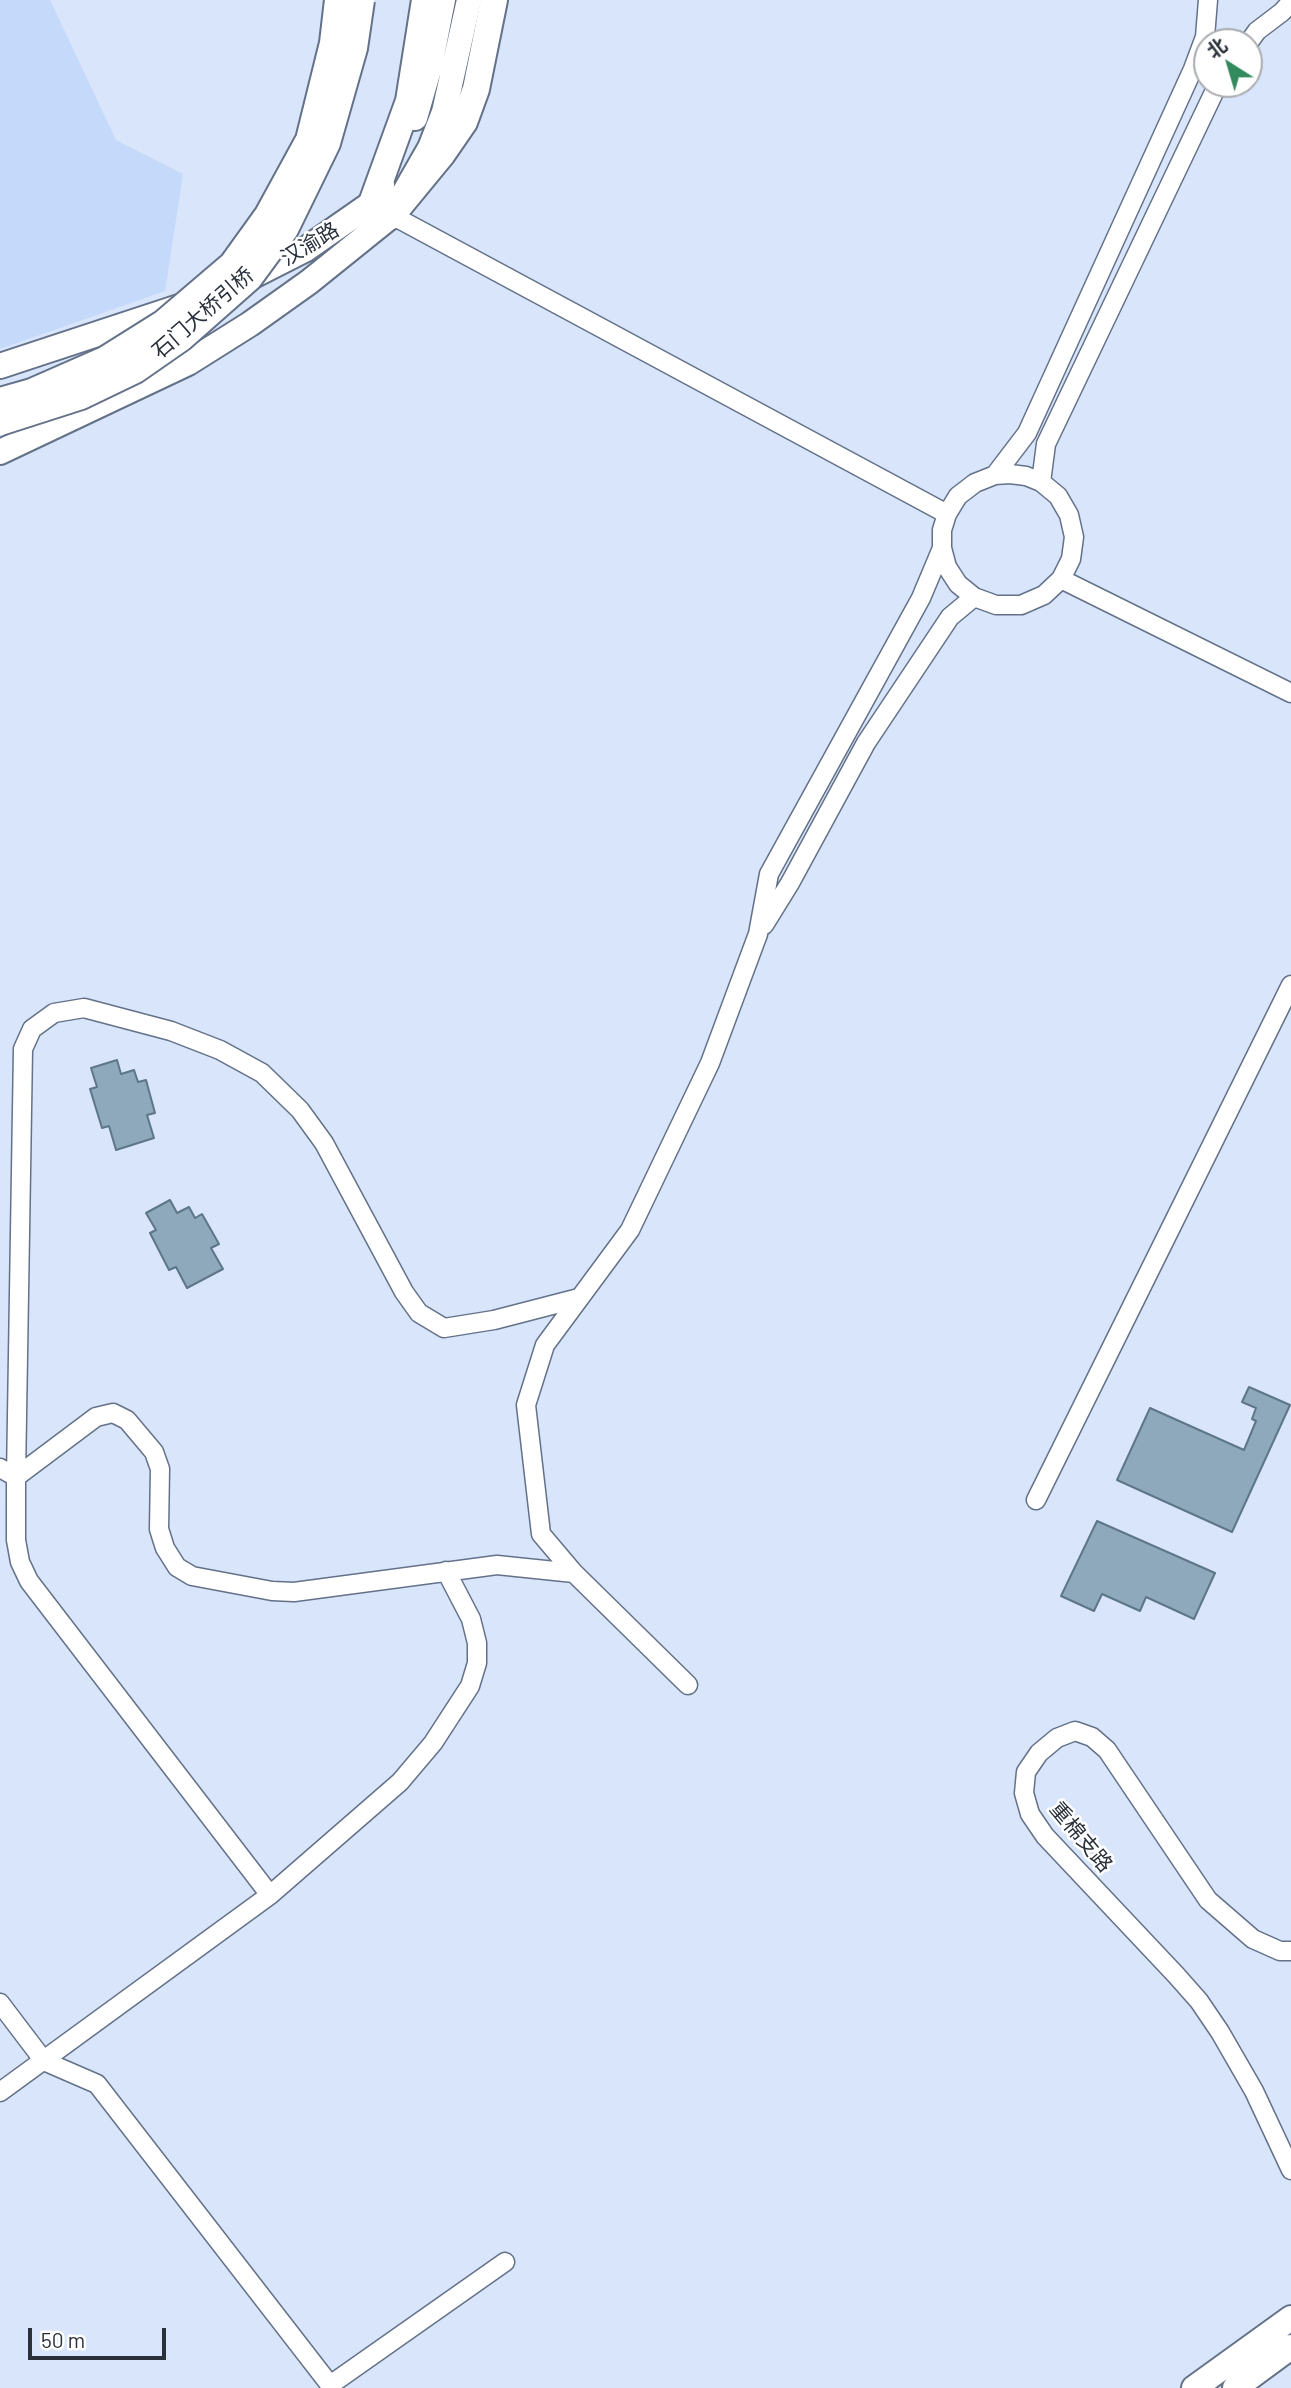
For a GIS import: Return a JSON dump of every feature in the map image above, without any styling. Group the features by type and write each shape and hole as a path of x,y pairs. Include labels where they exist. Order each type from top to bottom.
{"main road":[{"name":"石门大桥引桥","path":"0,401 32,392 105,360 164,323 232,265 268,215 309,140 333,43 338,0"},
{"name":"石门大桥引桥","path":"0,422 81,396 135,370 181,338 249,278 285,229 327,143 354,48 361,0"},
{"path":"381,210 409,101 425,0"},
{"path":"381,210 442,154 464,122 476,89 494,0"}],"street":[{"name":"汉渝路","path":"0,452 188,363 250,324 309,282 381,210 420,104 443,0"},
{"path":"469,0 444,113 430,148 381,210 947,514"},
{"path":"995,475 1027,433 1193,69 1205,37 1208,0"},
{"path":"1261,28 1291,2"},
{"path":"1041,482 1046,444 1211,98"},
{"name":"汉渝路","path":"0,366 166,312 243,282 381,210"},
{"path":"995,475 1026,476 1041,482 1058,496 1069,515 1074,537 1071,559 1061,579 1044,595 1021,605 996,605 974,597 958,584 947,567 942,548 942,530 947,514 958,496 975,483 995,475"},
{"path":"688,1685 574,1573 541,1534 526,1405 545,1345 630,1230 710,1063 758,934 769,874 921,598 942,548"},
{"path":"1061,579 1291,693"},
{"path":"758,934 790,883 866,743 950,617 974,597"},
{"path":"1035,1500 1291,985"},
{"path":"270,1895 29,1581 20,1562 16,1541 16,1477 23,1049 32,1028 54,1013 83,1008 172,1031 220,1050 262,1073 300,1110 324,1143 404,1292 419,1313 444,1328 495,1320 579,1298"},
{"path":"16,1477 96,1417 113,1413 127,1420 154,1452 160,1469 159,1529 165,1548 177,1566 192,1576 272,1591 293,1592 497,1565 574,1573"},
{"path":"0,1468 16,1477"},
{"path":"0,2092 270,1895 400,1782 433,1743 470,1686 477,1663 477,1643 471,1619 446,1571"},
{"name":"重棉支路","path":"1291,1951 1280,1951 1253,1939 1208,1900 1107,1750 1092,1737 1075,1731 1057,1738 1039,1753 1026,1772 1024,1793 1030,1814 1045,1836 1199,2001 1249,2081 1291,2170"},
{"path":"0,2003 44,2061 97,2084 330,2385 505,2262"},
{"path":"1194,2388 1291,2318"},
{"path":"1235,2388 1291,2347"}],"shaded area":[{"path":"0,0 50,0 116,140 183,174 165,291 0,349"}],"building":[{"path":"117,1060 121,1074 134,1070 138,1082 146,1080 155,1113 147,1115 154,1138 116,1150 109,1126 102,1128 90,1089 97,1087 91,1068"},
{"path":"170,1200 177,1213 189,1207 195,1218 202,1214 219,1244 211,1248 223,1269 187,1288 176,1267 169,1270 150,1233 156,1230 146,1213"},
{"path":"1249,1387 1290,1405 1232,1532 1117,1480 1150,1408 1244,1450 1256,1421 1252,1419 1256,1408 1242,1402"},
{"path":"1097,1521 1215,1573 1194,1619 1146,1597 1140,1611 1102,1594 1094,1611 1061,1596"}]}
